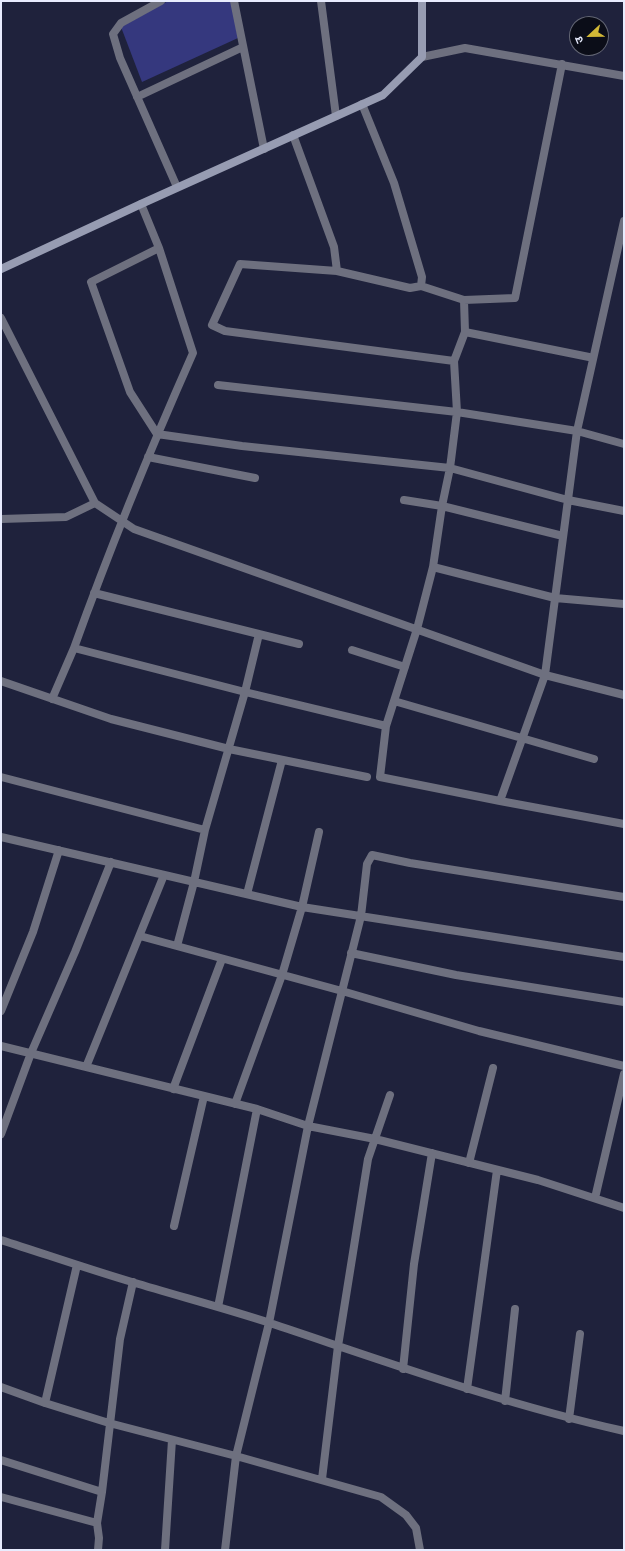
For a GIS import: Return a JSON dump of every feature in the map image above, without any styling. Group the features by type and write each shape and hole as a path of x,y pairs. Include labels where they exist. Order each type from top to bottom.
{"street":[{"path":"161,1 121,23 113,34 120,58 177,187"},
{"path":"234,1 264,149"},
{"path":"321,1 336,116"},
{"path":"422,1 422,57"},
{"path":"138,97 243,46"},
{"path":"1,269 177,187 382,95 422,57 465,48 624,76"},
{"path":"454,361 225,331 212,326 240,264 337,272 410,288 421,286 464,300 515,298 562,64"},
{"path":"362,104 394,183 422,277 421,286"},
{"path":"293,135 334,247 337,272"},
{"path":"52,699 74,648 94,593 157,434 193,353 159,248 141,204"},
{"path":"500,801 545,675 577,431 624,221"},
{"path":"159,248 91,282 130,392 157,434 242,446 450,468 568,500 624,510"},
{"path":"464,300 465,332 454,361 458,412 433,567 417,629 386,726 380,777 624,824"},
{"path":"1,318 95,503 134,529 545,675 624,696"},
{"path":"465,332 589,357"},
{"path":"218,385 458,412 577,431 624,444"},
{"path":"148,457 255,478"},
{"path":"404,500 442,506 564,536"},
{"path":"1,519 66,517 95,503"},
{"path":"433,567 555,598 624,604"},
{"path":"94,593 298,644"},
{"path":"177,946 194,882 205,830 245,692 259,634"},
{"path":"74,648 245,692 386,726"},
{"path":"352,650 405,667"},
{"path":"1,681 111,719 229,749 367,778"},
{"path":"394,701 594,759"},
{"path":"247,894 282,760"},
{"path":"1,777 205,830"},
{"path":"235,1104 282,975 302,907 319,832"},
{"path":"1,837 302,907 624,957"},
{"path":"1,1011 33,932 59,850"},
{"path":"225,1550 236,1456 269,1323 308,1126 361,916 367,864 372,855 410,863 624,897"},
{"path":"1,1134 31,1053 75,952 111,862"},
{"path":"86,1067 164,875"},
{"path":"140,936 342,991 479,1032 624,1066"},
{"path":"351,953 456,975 624,1002"},
{"path":"173,1089 222,959"},
{"path":"1,1046 235,1104 308,1126 375,1139 538,1180 624,1208"},
{"path":"469,1163 493,1068"},
{"path":"594,1198 624,1074"},
{"path":"322,1479 338,1346 368,1159 390,1095"},
{"path":"174,1226 204,1096"},
{"path":"218,1307 257,1110"},
{"path":"403,1369 414,1264 432,1153"},
{"path":"467,1389 497,1170"},
{"path":"1,1240 77,1265 269,1323 403,1369 505,1401 569,1419 624,1431"},
{"path":"45,1403 77,1265"},
{"path":"98,1550 99,1538 97,1523 102,1492 109,1423 120,1339 133,1282"},
{"path":"505,1401 515,1309"},
{"path":"569,1419 580,1334"},
{"path":"1,1387 45,1403 109,1423 322,1479 381,1497 406,1515 416,1528 420,1550"},
{"path":"165,1550 172,1440"},
{"path":"1,1460 102,1492"},
{"path":"1,1497 97,1523"}],"shaded area":[{"path":"168,1 231,1 238,38 142,82 121,27"}]}
